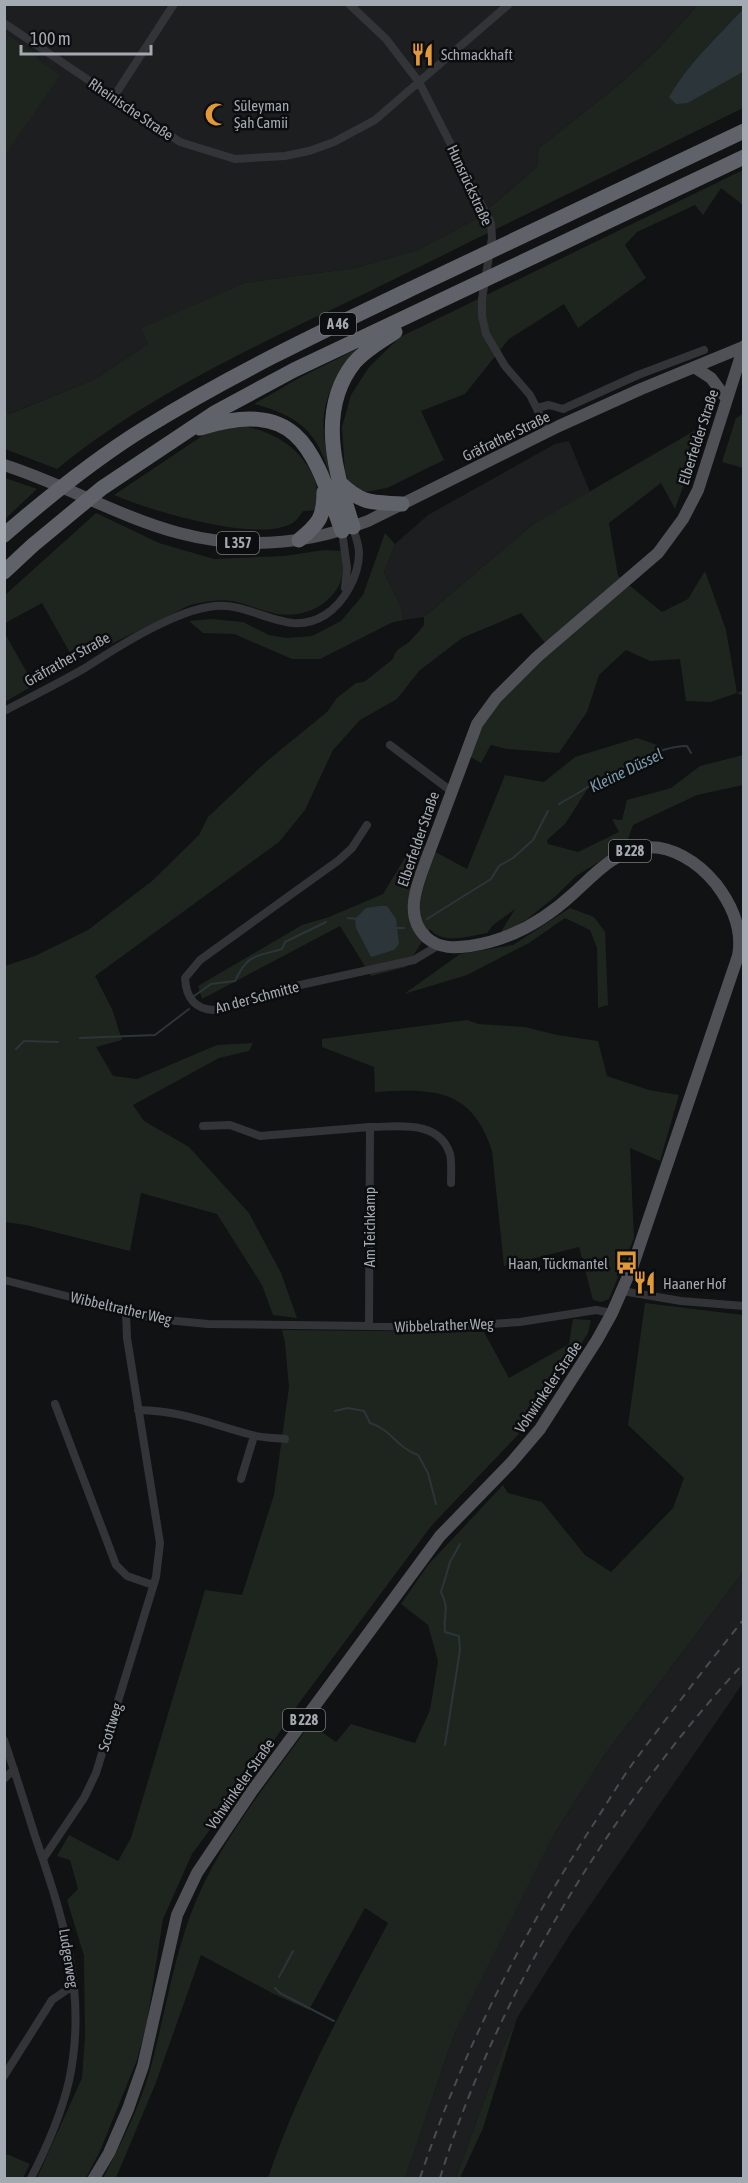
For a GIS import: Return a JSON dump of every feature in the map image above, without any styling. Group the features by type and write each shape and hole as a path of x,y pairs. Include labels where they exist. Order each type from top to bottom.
{"highway":[{"name":"A 46","path":"4,535 42,502 144,429 284,350 744,131"},
{"name":"A 46","path":"4,572 102,488 216,412 294,370 744,157"},
{"path":"347,529 332,439 335,399 342,381 355,361 371,347 434,305"},
{"path":"183,434 226,420 246,418 268,421 285,428 308,448 321,473 324,486 347,529"},
{"path":"340,483 353,496 363,501 402,504"},
{"path":"299,540 313,528 322,514 324,486"}],"main road":[{"name":"Gräfrather Straße","path":"347,529 641,388 743,347"},
{"name":"Elberfelder Straße","path":"439,945 428,939 414,918 415,890 477,724 496,698 537,657 643,567 670,539 698,490 743,347"},
{"path":"694,367 711,378 726,398"},
{"name":"L 357","path":"4,465 27,472 178,533 204,539 256,544 299,540 347,529"},
{"name":"B 228","path":"439,945 456,948 491,943 520,931 557,907 615,857 642,848 665,849 681,855 696,865 710,877 732,909 740,933 738,956 622,1292 612,1313"},
{"name":"Vohwinkeler Straße","path":"94,2178 109,2153 143,2066 177,1915 197,1873 252,1791 440,1536 511,1463 540,1429 612,1313"}],"street":[{"path":"113,98 174,4"},
{"name":"Hunsrückstraße","path":"349,4 386,39 419,82 491,223 492,238 482,299 482,316 486,334 505,366 521,383 548,431"},
{"name":"Rheinische Straße","path":"4,23 180,142 235,159 285,156 334,142 375,120 509,4"},
{"name":"Gräfrather Straße","path":"539,412 549,405 563,409 638,375 704,350"},
{"path":"344,597 347,529"},
{"name":"Gräfrather Straße","path":"4,711 114,650 194,610 219,605 232,606 281,622 299,623 320,617 344,597 358,561 358,546 347,529"},
{"path":"390,745 451,791"},
{"name":"An der Schmitte","path":"367,825 352,848 339,860 200,960 185,978 189,997 196,1006 214,1010 291,987 414,960 439,945"},
{"path":"203,1126 230,1125 260,1136 370,1127 423,1128 438,1135 450,1154 451,1183"},
{"name":"Am Teichkamp","path":"369,1326 370,1127"},
{"name":"Wibbeltrather Weg","path":"4,1280 156,1319 208,1324 275,1324"},
{"path":"622,1292 744,1306"},
{"name":"Wibbelrather Weg","path":"275,1324 446,1327 520,1322 596,1310 612,1313"},
{"name":"Scottweg","path":"44,1859 84,1798 96,1773 153,1585 160,1544 127,1338 126,1312"},
{"path":"55,1404 116,1565 127,1576 153,1585"},
{"path":"138,1410 176,1413 254,1436 285,1439"},
{"path":"241,1479 254,1436"},
{"name":"Ludgerweg","path":"4,1740 63,1921 74,1985 76,2026 69,2081 49,2142 31,2178"},
{"path":"4,1779 14,1769"},
{"path":"4,2076 52,2000 74,1985"}],"shaded area":[{"path":"4,5 698,5 657,50 621,83 539,148 537,167 478,218 418,250 356,268 244,283 143,328 148,344 95,379 4,414"},
{"path":"698,5 743,5 743,9 706,48 688,103 743,72 743,108 205,372 128,417 57,469 5,449 4,414 95,379 148,344 142,328 244,283 356,268 418,250 478,218 537,167 539,148 621,83 657,50"},
{"path":"743,9 743,72 688,103 676,104 669,97 685,73"},
{"path":"9,36 37,55 36,58 60,75 5,155 4,43"},
{"path":"743,170 743,205 721,188 703,215 695,205 637,232 625,245 646,278 578,328 564,304 509,339 465,394 421,411 444,460 387,488 360,493 350,486 345,472 342,427 351,395 369,367 400,337"},
{"path":"357,349 341,370 325,407 325,442 341,506 339,507 322,453 305,429 276,411 254,404"},
{"path":"743,414 743,468 722,462 736,418"},
{"path":"706,424 675,509 661,483 609,523 618,576 662,612 688,599 705,571 726,630 737,693 711,702 686,701 680,659 650,661 626,650 599,675 587,712 559,753 507,749 491,745 481,763 467,755 481,722 550,649 521,613 462,638 419,671 397,699 360,720 333,750 305,810 279,842 95,976 112,1009 122,1040 96,1047 113,1076 137,1079 217,1045 253,1043 249,1051 219,1058 133,1105 144,1121 189,1147 249,1213 281,1273 297,1318 273,1315 262,1285 217,1214 141,1193 130,1251 26,1225 5,1222 5,966 35,956 88,930 152,881 199,835 208,817 267,761 327,712 337,698 356,683 364,682 393,659 398,650 410,641 424,625 424,617 532,525"},
{"path":"243,426 277,438 295,451 310,470 315,481 319,510 303,511 294,522 278,528 257,530 205,523 152,509 114,495 211,430"},
{"path":"569,441 590,492 532,525 424,617 403,620 401,607 384,572 395,544 428,515 555,444"},
{"path":"4,478 37,489 5,519"},
{"path":"96,513 159,543 214,559 284,556 324,550 342,551 343,567 340,583 329,599 322,604 296,614 277,614 227,600 190,605 75,662 42,603 5,623 4,596"},
{"path":"385,533 395,544 384,572 401,607 403,620 391,623 320,659 292,659 234,634 203,633 189,621 212,619 243,622 269,635 287,638 312,636 341,621 363,595"},
{"path":"4,632 34,685 5,702 4,702"},
{"path":"637,738 663,747 645,768 590,785 565,824 547,840 548,844 578,852 619,832 612,819 622,820 627,800 671,788 700,766 743,755 743,785 697,795 633,825 626,845 576,876 556,896 526,920 499,935 515,909 493,925 487,933 449,938 441,937 430,929 406,967 371,976 340,926 202,999 198,986 302,925 329,917 383,894 415,841 467,869 505,775 544,782 575,757"},
{"path":"387,906 396,919 399,944 394,950 371,957 356,928 355,919 366,908"},
{"path":"570,908 594,917 605,932 608,1005 598,1008 597,948 590,930 565,918 529,943 467,975 404,994 460,954 513,945"},
{"path":"467,1020 478,1024 525,1027 557,1035 598,1041 607,1076 649,1090 679,1095 660,1161 630,1148 634,1238 609,1299 601,1302 593,1300 579,1247 504,1266 492,1151 473,1114 461,1103 432,1092 375,1092 374,1067 322,1047 322,1039"},
{"path":"645,1303 743,1315 743,1572 603,1757 553,1836 455,2032 405,2178 268,2178 308,2080 388,1923 365,1908 309,2010 201,1955 155,2085 116,2178 103,2178 129,2126 146,2084 178,1954 190,1916 228,1840 260,1793 310,1724 336,1742 351,1724 415,1743 430,1710 438,1661 428,1625 401,1604 428,1565 503,1485 508,1493 542,1502 585,1555 611,1572 673,1508 684,1478 628,1425"},
{"path":"573,1319 591,1320 588,1333 536,1416 432,1525 299,1703 261,1760 192,1854 163,1919 147,2022 137,2060 100,2151 86,2178 37,2178 82,2078 85,2036 84,1956 67,1900 78,1889 70,1860 57,1856 69,1835 118,1861 131,1838 205,1590 242,1595 274,1495 289,1387 282,1330 484,1332 509,1378 569,1344"},
{"path":"743,1572 743,1683 571,1933 517,2018 505,2043 456,2178 405,2178 455,2032 553,1836 603,1757"},
{"path":"517,2018 483,2128 460,2178 456,2178 505,2043"},
{"path":"5,2155 30,2164 23,2178 5,2178"}],"waterway":[{"name":"Kleine Düssel","path":"559,804 622,768 657,752 687,746 691,753"},
{"name":"Kleine Düssel","path":"427,919 491,879 499,866 513,858 533,840 548,811"},
{"name":"Kleine Düssel","path":"348,918 357,919"},
{"name":"Kleine Düssel","path":"194,996 211,984 235,981 244,965 249,961 259,955 282,949 285,942 326,922"},
{"name":"Kleine Düssel","path":"395,928 404,928"},
{"name":"Kleine Düssel","path":"80,1038 155,1035 189,1009"},
{"name":"Kleine Düssel","path":"16,1049 24,1041 58,1042"},
{"path":"335,1411 348,1408 364,1411 370,1423 384,1430 404,1448 418,1455 428,1473 436,1504"},
{"path":"445,1745 460,1650 459,1636 445,1632 446,1608 441,1592 450,1562 460,1544"},
{"path":"279,1977 293,1951"},
{"path":"275,1988 280,1993 334,2021"}],"railway":[{"path":"420,2178 473,2042 540,1912 633,1763 744,1619"},
{"path":"440,2178 464,2109 493,2040 564,1905 605,1839 650,1777 696,1718 744,1663"}],"place":[{"name":"Schmackhaft","path":"423,54"},
{"name":"Süleyman Şah Camii","path":"216,114"},
{"name":"Haan, Tückmantel","path":"626,1263"},
{"name":"Haaner Hof","path":"645,1283"}]}
